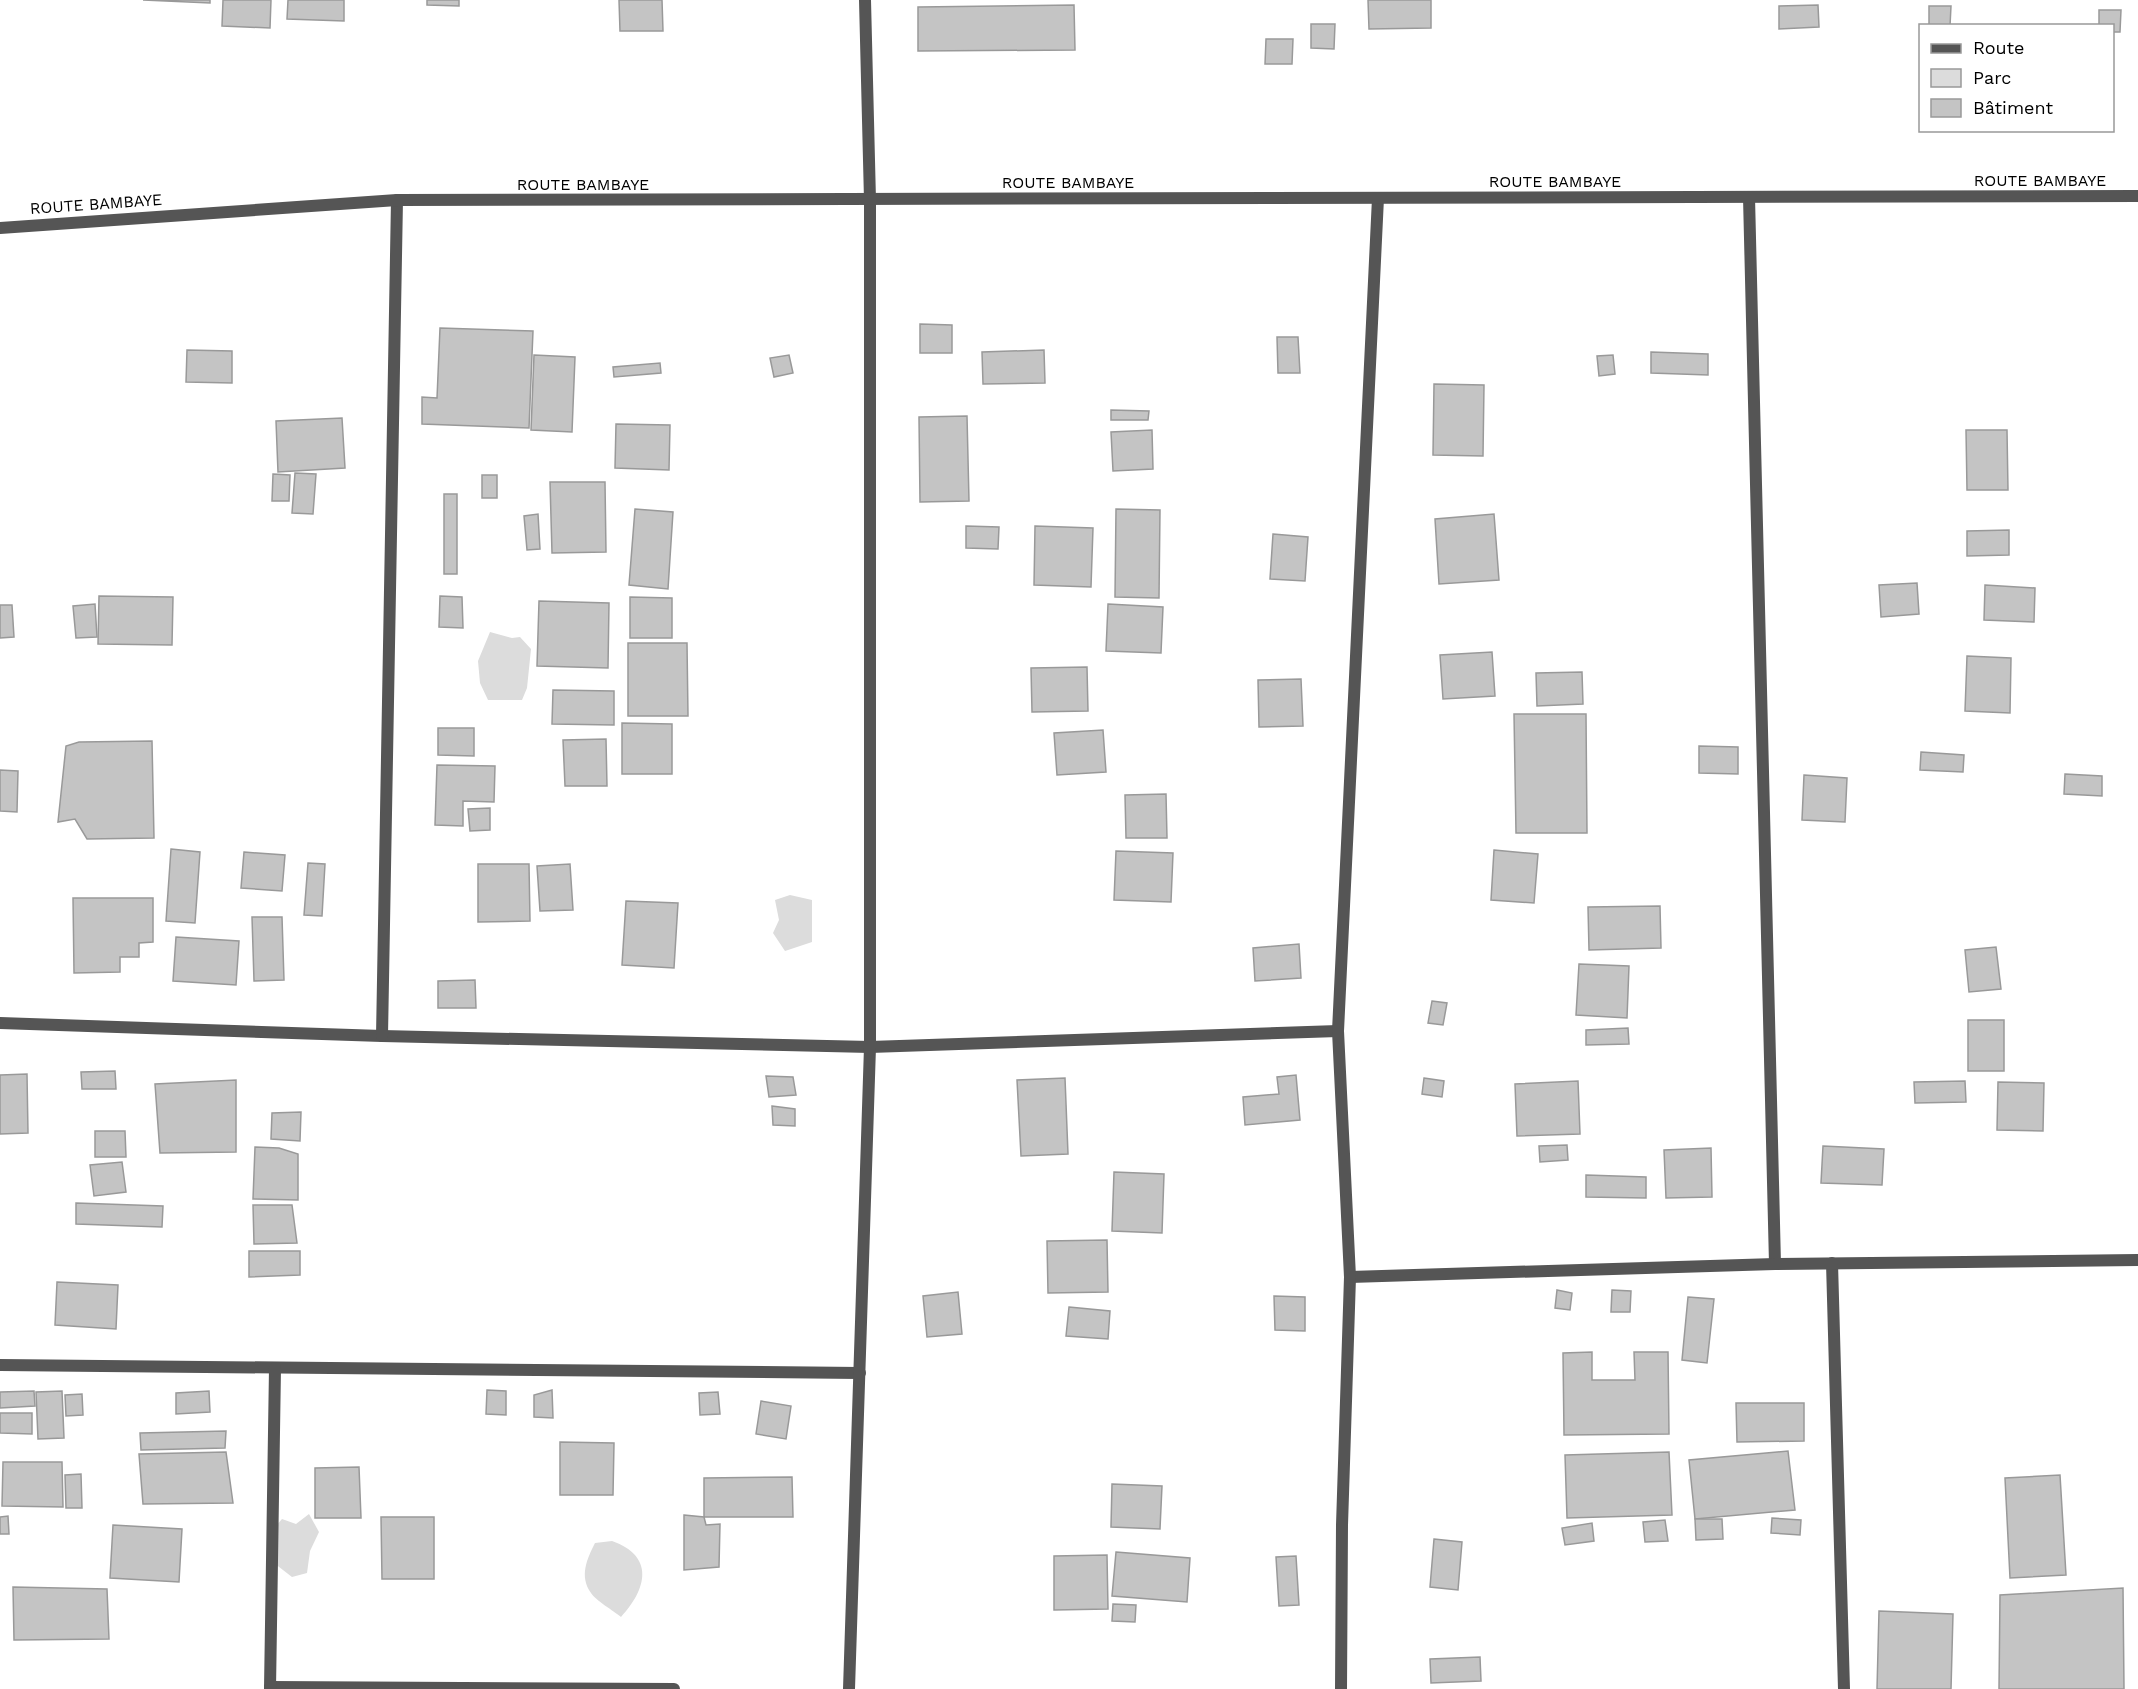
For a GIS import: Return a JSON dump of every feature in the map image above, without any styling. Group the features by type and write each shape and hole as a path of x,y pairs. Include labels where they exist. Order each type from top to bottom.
{"street":[{"path":"849,1689 870,1047 870,200 865,0"},
{"name":"ROUTE BAMBAYE","path":"0,228 397,200 2138,196"},
{"path":"1749,197 1775,1263"},
{"path":"1341,1689 1342,1525 1350,1277 1338,1031 1378,198"},
{"path":"382,1036 397,200"},
{"path":"0,1023 382,1036 870,1047 1338,1031"},
{"path":"1350,1277 1775,1263 2138,1260"},
{"path":"1832,1263 1844,1689"},
{"path":"0,1365 860,1373"},
{"path":"275,1368 270,1688 674,1689"}],"green space":[{"path":"490,632 512,638 520,637 531,649 527,688 522,700 488,700 480,683 478,661"},
{"path":"790,895 812,900 812,942 785,951 773,933 779,920 775,900"},
{"path":"309,1514 319,1532 310,1551 307,1573 292,1577 274,1563 275,1527 282,1519 296,1524"},
{"path":"612,1541 626,1547 641,1564 641,1585 637,1595 621,1617 593,1596 585,1580 587,1561 595,1543"}],"building":[{"path":"143,0 210,0 210,3"},
{"path":"223,0 271,0 270,28 222,26"},
{"path":"288,0 344,0 344,21 287,19"},
{"path":"427,0 459,0 459,6 427,5"},
{"path":"619,0 662,0 663,31 620,31"},
{"path":"1368,0 1431,0 1431,28 1369,29"},
{"path":"1074,5 1075,50 918,51 918,7"},
{"path":"1818,5 1819,27 1779,29 1779,6"},
{"path":"1929,6 1951,6 1950,24 1929,24"},
{"path":"2099,10 2121,10 2120,32 2114,32 2114,24 2099,24"},
{"path":"1311,24 1335,24 1334,49 1311,48"},
{"path":"1266,39 1293,39 1292,64 1265,64"},
{"path":"920,324 952,325 952,353 920,353"},
{"path":"440,328 533,331 529,428 422,424 422,397 437,398"},
{"path":"1277,337 1298,337 1300,373 1278,373"},
{"path":"187,350 232,351 232,383 186,382"},
{"path":"1044,350 1045,383 983,384 982,352"},
{"path":"1651,352 1708,354 1708,375 1651,373"},
{"path":"534,355 575,357 572,432 531,430"},
{"path":"789,355 793,373 774,377 770,358"},
{"path":"1613,355 1615,374 1599,376 1597,356"},
{"path":"660,363 661,373 614,377 613,367"},
{"path":"1434,384 1484,385 1483,456 1433,455"},
{"path":"1111,410 1149,411 1148,420 1111,420"},
{"path":"967,416 969,501 920,502 919,417"},
{"path":"342,418 345,468 278,472 276,421"},
{"path":"616,424 670,425 669,470 615,468"},
{"path":"1152,430 1153,469 1113,471 1111,432"},
{"path":"1966,430 2007,430 2008,490 1967,490"},
{"path":"295,473 316,474 313,514 292,513"},
{"path":"273,474 290,475 289,501 272,501"},
{"path":"482,475 497,475 497,498 482,498"},
{"path":"550,482 605,482 606,552 552,553"},
{"path":"444,494 457,494 457,574 444,574"},
{"path":"635,509 673,512 668,589 629,585"},
{"path":"1116,509 1160,510 1159,598 1115,597"},
{"path":"538,514 540,549 527,550 524,516"},
{"path":"1494,514 1499,580 1439,584 1435,519"},
{"path":"966,526 999,527 998,549 966,548"},
{"path":"1035,526 1093,528 1091,587 1034,585"},
{"path":"2009,530 2009,555 1967,556 1967,531"},
{"path":"1273,534 1308,537 1305,581 1270,579"},
{"path":"1917,583 1919,614 1881,617 1879,585"},
{"path":"1985,585 2035,588 2034,622 1984,620"},
{"path":"99,596 173,597 172,645 98,644"},
{"path":"440,596 462,597 463,628 439,627"},
{"path":"630,597 672,598 672,638 630,638"},
{"path":"539,601 609,603 608,668 537,666"},
{"path":"95,604 97,637 76,638 73,606"},
{"path":"1108,604 1163,607 1161,653 1106,651"},
{"path":"0,605 12,605 14,637 0,638"},
{"path":"628,643 687,643 688,716 628,716"},
{"path":"1492,652 1495,696 1443,699 1440,655"},
{"path":"1967,656 2011,658 2010,713 1965,711"},
{"path":"1087,667 1088,711 1032,712 1031,668"},
{"path":"1582,672 1583,704 1537,706 1536,673"},
{"path":"1301,679 1303,726 1259,727 1258,680"},
{"path":"553,690 614,691 614,725 552,724"},
{"path":"1514,714 1586,714 1587,833 1516,833"},
{"path":"622,723 672,724 672,774 622,774"},
{"path":"438,728 474,728 474,756 438,755"},
{"path":"1103,730 1106,772 1057,775 1054,733"},
{"path":"606,739 607,786 565,786 563,740"},
{"path":"152,741 154,838 87,839 75,819 58,822 66,746 79,742"},
{"path":"1699,746 1738,747 1738,774 1699,773"},
{"path":"1921,752 1964,755 1963,772 1920,770"},
{"path":"437,765 495,766 494,802 463,801 463,826 435,825"},
{"path":"0,770 18,771 17,812 0,811"},
{"path":"2065,774 2102,776 2102,796 2064,794"},
{"path":"1804,775 1847,778 1845,822 1802,820"},
{"path":"1166,794 1167,838 1126,838 1125,795"},
{"path":"490,808 490,830 470,831 468,809"},
{"path":"171,849 200,852 195,923 166,921"},
{"path":"1494,850 1538,854 1534,903 1491,900"},
{"path":"1116,851 1173,853 1171,902 1114,900"},
{"path":"244,852 285,855 282,891 241,888"},
{"path":"308,863 325,864 322,916 304,915"},
{"path":"478,864 529,864 530,921 478,922"},
{"path":"570,864 573,910 540,911 537,866"},
{"path":"73,898 153,898 153,942 139,943 139,957 120,957 120,972 74,973"},
{"path":"626,901 678,903 674,968 622,965"},
{"path":"1660,906 1661,948 1589,950 1588,907"},
{"path":"252,917 282,917 284,980 254,981"},
{"path":"176,937 239,941 236,985 173,981"},
{"path":"1299,944 1301,978 1255,981 1253,948"},
{"path":"1996,947 2001,989 1969,992 1965,950"},
{"path":"1579,964 1629,966 1627,1018 1576,1015"},
{"path":"475,980 476,1008 438,1008 438,981"},
{"path":"1432,1001 1447,1003 1443,1025 1428,1023"},
{"path":"1968,1020 2004,1020 2004,1071 1968,1071"},
{"path":"1628,1028 1629,1044 1586,1045 1586,1030"},
{"path":"115,1071 116,1089 82,1089 81,1072"},
{"path":"27,1074 28,1133 0,1134 0,1075"},
{"path":"1296,1075 1300,1120 1245,1125 1243,1097 1279,1094 1277,1077"},
{"path":"766,1076 793,1077 796,1095 769,1097"},
{"path":"1065,1078 1068,1154 1021,1156 1017,1080"},
{"path":"1424,1078 1444,1081 1442,1097 1422,1094"},
{"path":"236,1080 236,1152 160,1153 155,1084"},
{"path":"1578,1081 1580,1134 1517,1136 1515,1084"},
{"path":"1965,1081 1966,1102 1915,1103 1914,1082"},
{"path":"1998,1082 2044,1083 2043,1131 1997,1130"},
{"path":"772,1106 795,1109 795,1126 773,1125"},
{"path":"301,1112 300,1141 271,1139 272,1113"},
{"path":"95,1131 125,1131 126,1157 95,1157"},
{"path":"1567,1145 1568,1160 1540,1162 1539,1146"},
{"path":"1823,1146 1884,1149 1882,1185 1821,1183"},
{"path":"255,1147 279,1148 298,1154 298,1200 253,1199"},
{"path":"1711,1148 1712,1197 1666,1198 1664,1150"},
{"path":"122,1162 126,1192 94,1196 90,1165"},
{"path":"1114,1172 1164,1174 1162,1233 1112,1231"},
{"path":"1586,1175 1646,1177 1646,1198 1586,1197"},
{"path":"76,1203 163,1206 162,1227 76,1224"},
{"path":"253,1205 292,1205 297,1243 254,1244"},
{"path":"1107,1240 1108,1292 1048,1293 1047,1241"},
{"path":"249,1251 300,1251 300,1275 249,1277"},
{"path":"57,1282 118,1285 116,1329 55,1325"},
{"path":"1557,1290 1572,1293 1570,1310 1555,1308"},
{"path":"1612,1290 1631,1291 1630,1312 1611,1312"},
{"path":"958,1292 962,1334 927,1337 923,1296"},
{"path":"1274,1296 1305,1297 1305,1331 1275,1330"},
{"path":"1688,1297 1714,1299 1707,1363 1682,1360"},
{"path":"1069,1307 1110,1311 1108,1339 1066,1336"},
{"path":"1592,1352 1592,1380 1635,1380 1634,1352 1668,1352 1669,1434 1564,1435 1563,1353"},
{"path":"487,1390 506,1391 506,1415 486,1414"},
{"path":"552,1390 553,1418 534,1417 534,1395"},
{"path":"34,1391 35,1406 0,1408 0,1392"},
{"path":"62,1391 64,1438 38,1439 36,1392"},
{"path":"209,1391 210,1412 176,1414 176,1393"},
{"path":"718,1392 720,1414 700,1415 699,1393"},
{"path":"82,1394 83,1415 66,1416 65,1395"},
{"path":"761,1401 791,1406 786,1439 756,1434"},
{"path":"1736,1403 1804,1403 1804,1441 1737,1442"},
{"path":"0,1413 32,1413 32,1434 0,1433"},
{"path":"226,1431 225,1448 141,1450 140,1433"},
{"path":"560,1442 614,1443 613,1495 560,1495"},
{"path":"1788,1451 1795,1510 1695,1519 1689,1460"},
{"path":"226,1452 233,1503 143,1504 139,1454"},
{"path":"1669,1452 1672,1515 1567,1518 1565,1455"},
{"path":"3,1462 62,1462 63,1507 2,1506"},
{"path":"359,1467 361,1518 315,1518 315,1468"},
{"path":"81,1474 82,1508 66,1508 65,1475"},
{"path":"2060,1475 2066,1575 2010,1578 2005,1478"},
{"path":"792,1477 793,1517 704,1517 704,1478"},
{"path":"1112,1484 1162,1486 1160,1529 1111,1527"},
{"path":"684,1515 704,1517 706,1525 720,1524 719,1567 684,1570"},
{"path":"8,1516 9,1534 0,1534 0,1517"},
{"path":"381,1517 434,1517 434,1579 382,1579"},
{"path":"1772,1518 1801,1520 1800,1535 1771,1533"},
{"path":"1695,1519 1722,1519 1723,1539 1696,1540"},
{"path":"1665,1520 1668,1541 1645,1542 1643,1522"},
{"path":"1592,1523 1594,1541 1565,1545 1562,1528"},
{"path":"113,1525 182,1529 179,1582 110,1578"},
{"path":"1434,1539 1462,1542 1458,1590 1430,1587"},
{"path":"1116,1552 1190,1558 1187,1602 1112,1596"},
{"path":"1107,1555 1108,1609 1054,1610 1054,1556"},
{"path":"1296,1556 1299,1605 1279,1606 1276,1557"},
{"path":"13,1587 107,1589 109,1639 14,1640"},
{"path":"2123,1588 2124,1689 1999,1689 2000,1595"},
{"path":"1113,1604 1136,1605 1135,1622 1112,1621"},
{"path":"1879,1611 1953,1614 1951,1689 1877,1689"},
{"path":"1480,1657 1481,1681 1431,1683 1430,1659"}]}
